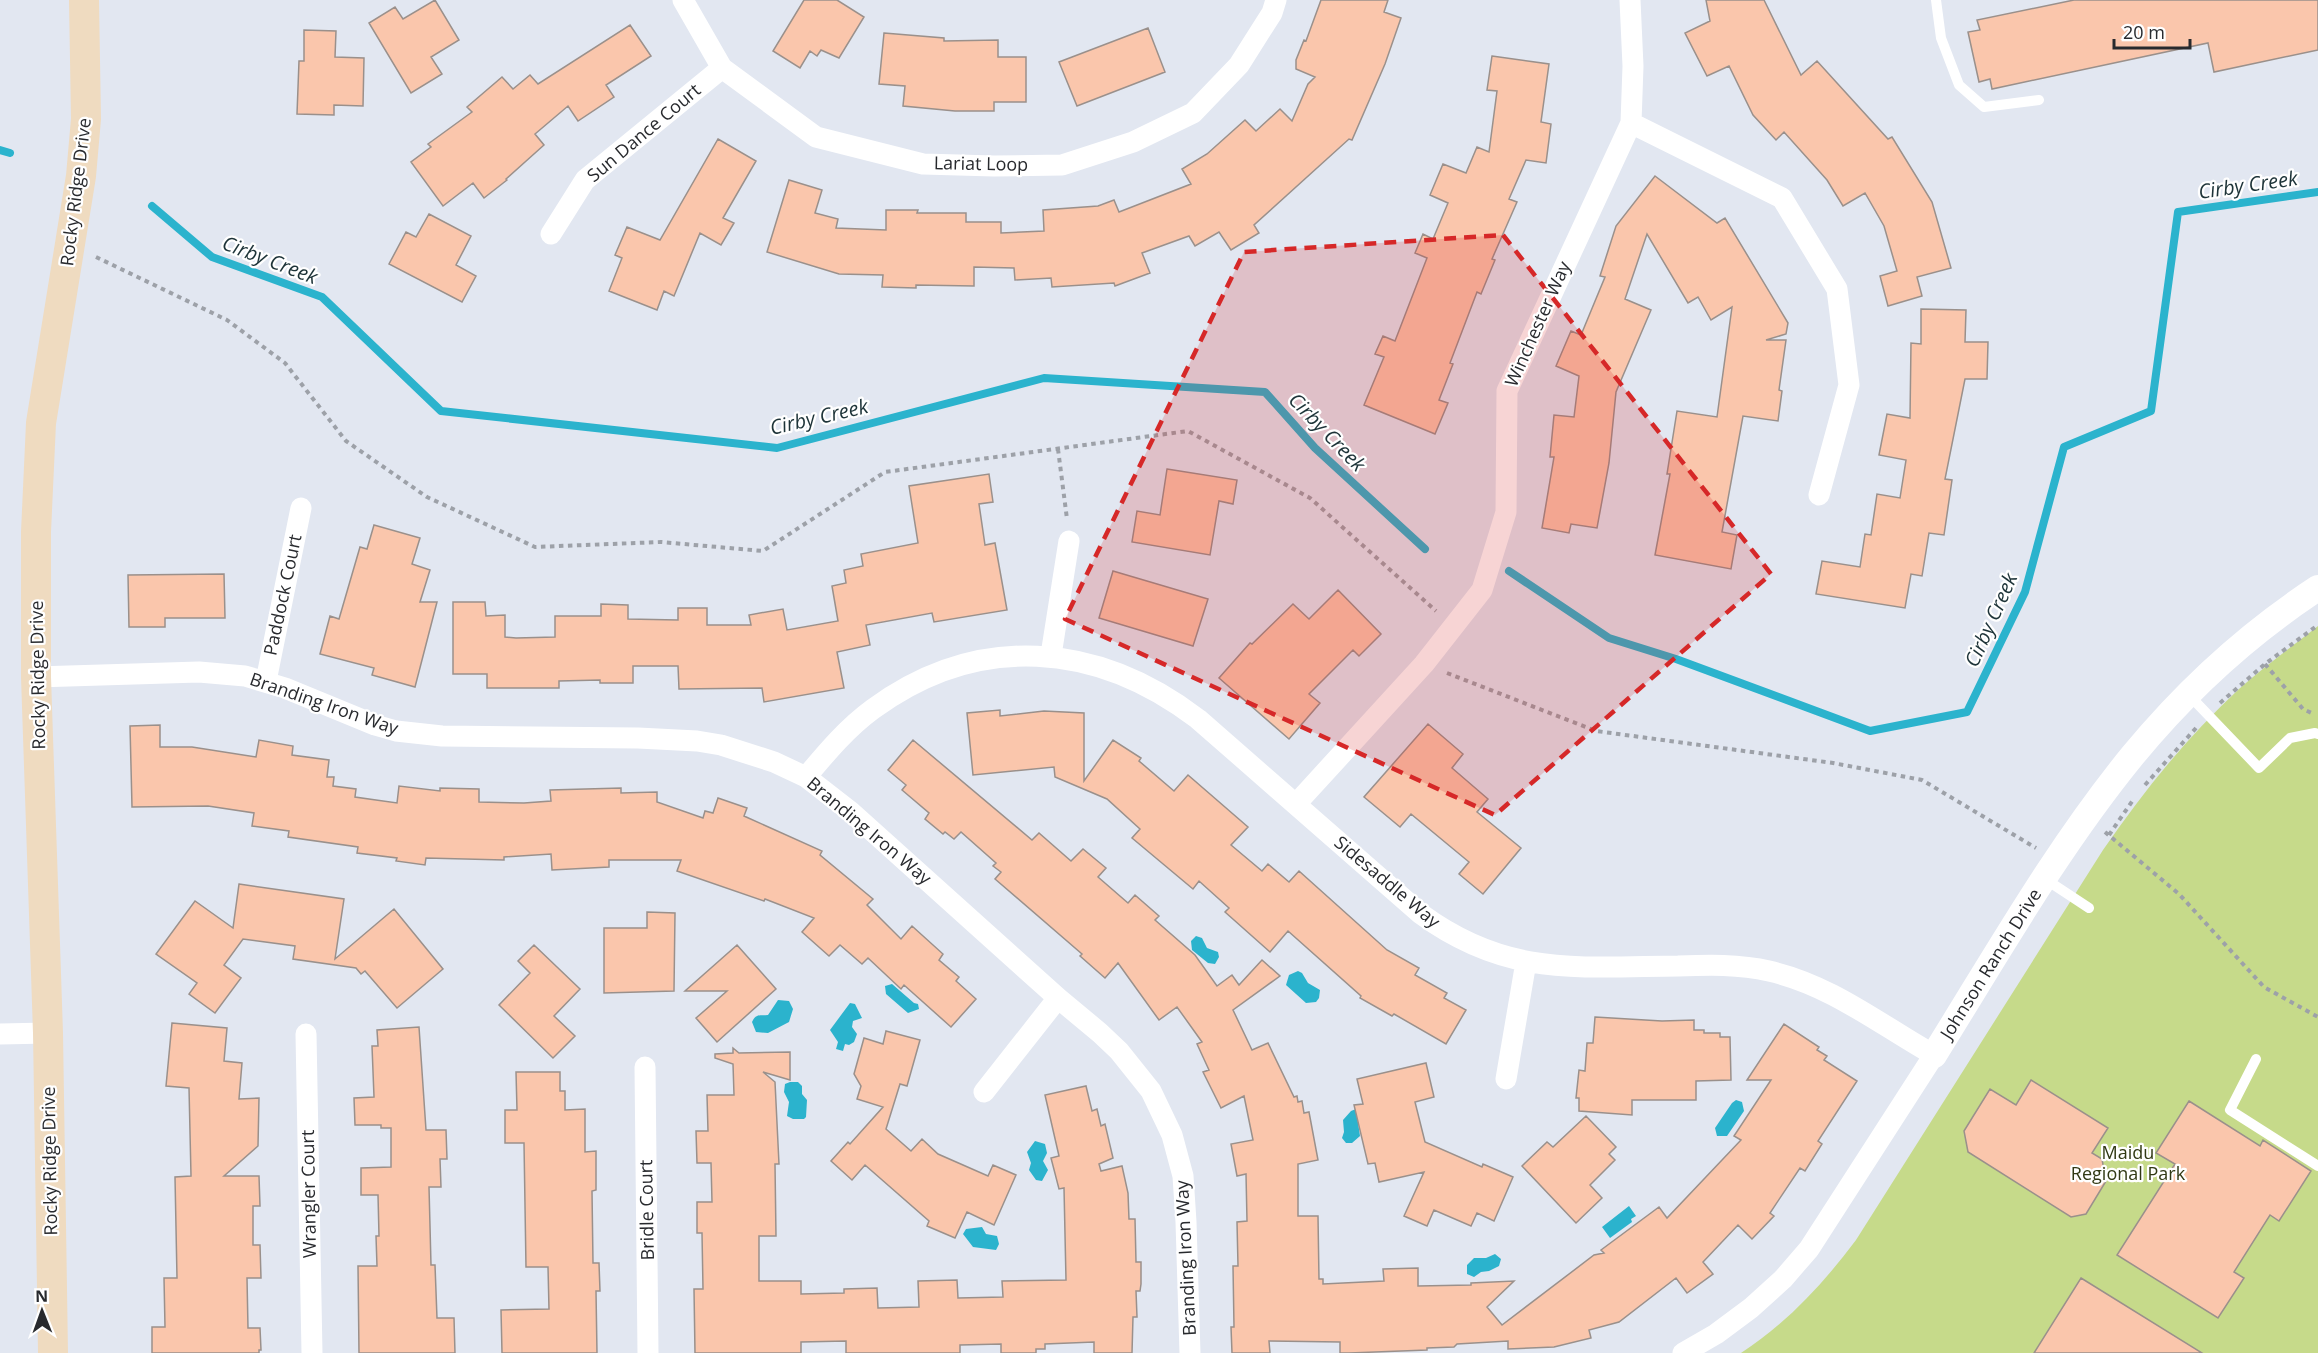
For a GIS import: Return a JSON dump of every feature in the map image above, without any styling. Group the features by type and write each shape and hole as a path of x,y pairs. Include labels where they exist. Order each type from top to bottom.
{"main road":[{"name":"Rocky Ridge Drive","path":"53,1353 48,1033 36,677 36,532 41,423 81,176 86,119 84,0"}],"street":[{"name":"Lariat Loop","path":"682,0 722,68 816,137 923,164 1062,165 1133,142 1193,113 1239,65 1272,13 1276,0"},
{"name":"Winchester Way","path":"1296,804 1424,664 1482,590 1506,512 1507,391 1631,123 1634,66 1629,0"},
{"name":"Sun Dance Court","path":"551,234 585,180 722,68"},
{"path":"1631,123 1782,198 1837,289 1849,385 1819,495"},
{"name":"Paddock Court","path":"266,681 301,508"},
{"path":"1051,656 1069,541"},
{"name":"Johnson Ranch Drive","path":"1683,1353 1716,1334 1751,1308 1783,1279 1809,1249 2051,869 2085,818 2132,756 2189,695 2246,642 2318,588"},
{"name":"Sidesaddle Way","path":"806,777 853,725 873,709 915,683 959,666 984,660 1031,655 1051,656 1123,674 1173,699 1198,718 1421,914 1443,930 1487,951 1526,962 1575,967 1716,965 1767,970 1829,991 1934,1055"},
{"name":"Branding Iron Way","path":"36,677 199,672 245,676 266,681 375,725 396,731 442,736 649,738 697,741 721,745 765,758 806,777 851,812 1058,998 1101,1033 1136,1070 1151,1091 1172,1136 1183,1176 1190,1353"},
{"path":"1506,1079 1526,962"},
{"path":"984,1092 1058,998"},
{"path":"0,1034 48,1033"},
{"name":"Wrangler Court","path":"306,1034 312,1353"},
{"name":"Bridle Court","path":"645,1067 648,1353"}],"lane":[{"path":"1936,0 1941,38 1959,85 1984,107 2039,100"},
{"path":"2189,695 2259,768 2290,738 2318,734"},
{"path":"2051,869 2089,908"},
{"path":"2256,1059 2230,1110 2318,1166"}],"path":[{"path":"71,245 227,320 285,363 346,441 427,497 535,547 661,542 763,551 885,472 1188,431 1310,498 1454,627"},
{"path":"1058,448 1069,541"},
{"path":"1424,664 1596,731 1833,763 1922,780 2051,869"},
{"path":"2265,664 2303,709 2318,715"},
{"path":"2085,818 2137,857 2179,894 2264,987 2318,1017"}],"highlighted area":[{"path":"1503,235 1771,574 1495,815 1065,619 1244,252"}],"green space":[{"name":"Maidu Regional Park","path":"2318,626 2318,1353 1741,1353 1789,1316 1831,1272 1856,1240 2103,850 2150,786 2220,707"}],"water":[{"path":"1196,936 1202,938 1207,948 1218,952 1219,957 1215,964 1208,963 1192,950 1191,941"},
{"path":"1298,971 1308,983 1320,990 1316,1002 1306,1003 1286,985 1289,975"},
{"path":"892,984 918,1004 919,1009 908,1013 886,994 885,986"},
{"path":"778,1000 789,1001 793,1009 789,1022 768,1033 756,1032 752,1022 755,1017 768,1015"},
{"path":"850,1003 855,1004 862,1018 853,1021 852,1027 857,1034 854,1042 849,1045 845,1044 843,1051 836,1049 838,1042 830,1030"},
{"path":"798,1082 802,1086 802,1094 807,1100 804,1119 793,1119 787,1116 789,1102 784,1092 785,1084"},
{"path":"1736,1100 1742,1102 1744,1111 1727,1136 1717,1136 1715,1128"},
{"path":"1356,1109 1360,1136 1352,1143 1346,1143 1342,1138 1343,1120"},
{"path":"1035,1141 1045,1144 1047,1153 1043,1161 1048,1170 1042,1181 1036,1180 1029,1170 1031,1163 1027,1152"},
{"path":"1629,1206 1636,1216 1631,1219 1632,1222 1610,1238 1602,1227"},
{"path":"982,1227 986,1234 997,1236 999,1244 996,1250 973,1247 963,1234 966,1229"},
{"path":"1495,1254 1501,1259 1499,1266 1474,1277 1467,1274 1467,1265 1474,1258 1486,1258"}],"building":[{"path":"435,0 459,40 431,57 442,74 411,93 369,23 395,7 403,19"},
{"path":"804,0 837,0 864,17 839,58 821,50 817,56 810,51 800,68 773,51"},
{"path":"1321,0 1388,0 1384,12 1401,18 1385,64 1352,140 1349,139 1254,225 1259,233 1231,250 1219,232 1195,246 1189,236 1142,253 1150,273 1115,286 1114,283 1052,287 1051,278 1015,280 1014,268 974,267 974,286 916,285 916,288 882,287 883,275 839,274 767,252 789,180 822,190 815,213 838,219 836,228 886,230 886,210 918,210 917,213 966,213 966,222 1001,222 1001,233 1044,231 1043,210 1098,206 1114,200 1119,212 1191,184 1182,169 1207,154 1245,120 1256,131 1280,109 1292,121 1308,84 1315,77 1296,69 1296,60 1304,40 1306,41"},
{"path":"1706,0 1764,0 1801,75 1817,61 1888,139 1892,137 1932,202 1951,268 1917,277 1922,296 1888,306 1880,276 1897,271 1884,226 1865,193 1843,206 1827,180 1784,132 1776,140 1753,115 1729,66 1707,76 1685,33 1710,21"},
{"path":"2074,0 2318,0 2318,50 2214,72 2208,43 1992,89 1990,79 1979,82 1968,32 1980,30 1977,20"},
{"path":"630,25 651,56 606,85 614,97 578,121 568,106 535,134 544,145 507,180 484,198 473,183 443,206 411,162 431,147 428,144 472,112 467,107 502,77 513,89 530,75 538,84"},
{"path":"1148,28 1165,72 1077,106 1059,62"},
{"path":"304,30 336,31 335,57 364,58 363,106 334,105 334,115 297,114 299,61 304,61"},
{"path":"884,33 944,38 944,41 998,40 998,57 1026,57 1026,102 994,102 994,111 955,111 903,106 905,86 879,84"},
{"path":"1492,56 1549,64 1541,122 1551,124 1546,163 1526,160 1509,199 1517,202 1492,259 1495,260 1481,294 1477,292 1450,363 1453,364 1439,400 1448,403 1435,434 1364,405 1384,357 1375,354 1383,336 1395,341 1427,258 1415,253 1423,234 1433,239 1448,203 1430,195 1443,164 1466,173 1477,147 1489,152 1497,91 1487,90"},
{"path":"718,139 756,161 723,218 734,223 721,245 700,233 674,296 664,291 657,310 609,291 622,258 615,255 627,227 660,240"},
{"path":"1655,176 1717,223 1725,218 1788,323 1786,334 1766,340 1786,340 1779,390 1782,391 1778,421 1743,416 1722,532 1737,535 1731,569 1655,555 1670,474 1667,474 1677,411 1717,417 1732,307 1711,320 1698,297 1688,303 1647,234 1625,299 1651,310 1616,392 1609,463 1597,528 1571,524 1569,533 1542,528 1554,457 1550,457 1554,415 1574,417 1579,376 1556,366 1571,331 1581,335 1605,277 1600,276 1616,226"},
{"path":"429,214 471,236 456,265 476,276 462,302 389,264 406,232 416,237"},
{"path":"1921,309 1966,310 1965,342 1988,342 1987,379 1965,379 1945,479 1952,480 1944,535 1929,533 1922,576 1911,574 1905,608 1816,594 1822,561 1860,567 1865,534 1871,535 1877,494 1900,498 1906,460 1879,455 1887,414 1910,418 1911,343 1921,344"},
{"path":"1167,469 1237,480 1233,504 1219,501 1210,555 1132,542 1137,511 1160,515"},
{"path":"989,474 993,502 979,504 985,545 995,543 1007,610 934,622 932,613 866,625 870,645 837,652 844,688 764,702 762,688 679,689 678,666 633,666 633,683 600,683 600,680 559,681 559,688 487,688 487,674 453,674 453,602 485,602 486,616 505,615 505,637 516,638 555,637 555,616 601,616 601,604 628,605 628,619 678,620 678,608 707,608 707,625 751,625 749,615 783,609 787,630 838,621 832,586 846,583 844,570 863,566 861,554 918,543 909,486"},
{"path":"374,525 420,538 412,564 430,570 420,602 437,602 415,687 372,675 374,668 320,654 330,616 339,619 360,547 367,549"},
{"path":"1113,571 1208,599 1193,646 1099,618"},
{"path":"224,574 225,618 165,618 165,627 129,627 128,575"},
{"path":"1338,590 1381,634 1359,656 1353,650 1309,694 1320,703 1289,739 1219,678 1250,643 1252,644 1293,604 1309,619"},
{"path":"1000,710 1000,716 1044,711 1084,713 1084,781 1113,740 1141,758 1139,761 1174,791 1188,775 1248,827 1231,845 1262,871 1268,864 1289,882 1299,871 1387,950 1419,968 1415,975 1447,993 1444,998 1466,1010 1446,1044 1394,1014 1392,1016 1360,998 1361,996 1288,931 1270,952 1225,912 1229,908 1199,881 1193,889 1132,838 1140,829 1107,799 1055,777 1054,767 973,775 967,713"},
{"path":"1428,724 1463,754 1452,768 1488,799 1477,812 1521,848 1483,894 1459,874 1469,862 1411,814 1400,827 1364,797"},
{"path":"160,725 160,747 192,747 256,757 259,740 293,746 292,755 329,760 327,777 334,777 333,786 356,789 355,797 397,803 399,786 440,791 440,788 479,789 479,802 524,803 551,801 550,790 621,788 621,793 657,792 657,802 703,818 705,811 713,813 718,798 747,808 744,816 822,851 820,855 873,899 867,905 901,939 912,926 943,954 939,960 959,977 956,981 976,999 951,1027 904,985 901,989 868,958 862,964 840,945 829,956 802,932 814,918 765,899 764,901 677,871 681,860 609,860 609,867 552,870 551,854 504,857 504,860 426,858 425,865 396,861 397,858 357,853 358,847 288,837 289,831 252,826 254,813 208,806 132,807 130,726"},
{"path":"913,740 1032,840 1039,833 1071,861 1083,849 1106,868 1098,877 1128,903 1135,895 1159,916 1155,920 1195,955 1217,986 1232,975 1239,985 1262,960 1280,976 1233,1010 1252,1050 1268,1043 1294,1097 1297,1096 1298,1102 1302,1101 1304,1113 1309,1112 1318,1160 1298,1164 1298,1216 1318,1216 1319,1279 1323,1279 1323,1284 1384,1281 1383,1269 1418,1268 1418,1286 1514,1281 1487,1307 1502,1325 1594,1255 1604,1253 1601,1250 1659,1207 1667,1218 1741,1140 1734,1136 1771,1080 1747,1080 1784,1024 1819,1047 1817,1050 1827,1056 1824,1060 1857,1081 1818,1141 1822,1144 1805,1171 1800,1168 1770,1213 1774,1216 1752,1239 1738,1225 1703,1262 1713,1274 1687,1293 1676,1278 1619,1322 1589,1330 1591,1338 1554,1347 1508,1349 1508,1341 1457,1344 1454,1347 1427,1348 1427,1350 1349,1353 1340,1353 1340,1342 1269,1341 1270,1353 1232,1353 1233,1266 1238,1266 1237,1222 1247,1221 1246,1174 1237,1176 1231,1144 1253,1140 1244,1096 1221,1108 1203,1072 1209,1070 1197,1044 1202,1042 1177,1007 1159,1020 1118,963 1105,978 1080,956 1082,954 995,879 1001,872 993,866 996,863 961,832 954,839 945,832 943,834 925,819 929,813 902,790 906,785 888,770"},
{"path":"239,884 344,899 335,959 394,909 443,969 397,1008 365,971 361,974 356,968 293,959 295,946 243,939 224,965 241,978 215,1013 189,994 197,983 156,954 195,901 233,928"},
{"path":"647,912 675,913 674,991 604,993 604,928 647,928"},
{"path":"534,945 580,989 554,1016 575,1036 553,1058 499,1005 530,973 518,961"},
{"path":"737,945 776,989 717,1042 696,1018 727,991 685,991"},
{"path":"1595,1017 1662,1021 1694,1020 1694,1030 1704,1030 1704,1033 1720,1033 1720,1037 1730,1037 1731,1080 1696,1081 1696,1100 1632,1100 1632,1115 1579,1111 1579,1098 1576,1098 1579,1070 1585,1071 1587,1043 1593,1043"},
{"path":"172,1023 227,1028 224,1061 242,1063 239,1099 259,1098 258,1146 224,1176 259,1176 260,1206 253,1206 253,1245 260,1245 261,1278 247,1278 248,1328 260,1328 261,1350 259,1353 152,1353 152,1327 165,1327 164,1278 177,1278 175,1177 191,1176 189,1088 166,1086"},
{"path":"419,1027 426,1130 446,1130 447,1159 440,1159 441,1187 429,1187 431,1265 435,1265 437,1318 454,1318 455,1353 359,1353 358,1266 377,1266 376,1236 379,1236 378,1195 361,1195 361,1168 391,1167 391,1128 381,1128 381,1125 355,1125 354,1098 374,1097 372,1046 378,1046 377,1030"},
{"path":"886,1031 920,1040 907,1086 900,1084 886,1129 911,1151 922,1139 938,1154 988,1176 993,1165 1016,1175 994,1225 967,1212 955,1238 927,1226 929,1221 865,1165 852,1180 831,1161 848,1142 850,1144 883,1107 857,1099 861,1086 854,1074 864,1038 883,1044"},
{"path":"733,1048 739,1053 790,1052 790,1080 763,1072 775,1082 779,1164 775,1164 776,1236 759,1236 759,1281 801,1281 801,1294 844,1293 844,1289 877,1288 878,1308 919,1307 918,1281 957,1280 958,1298 1003,1297 1002,1281 1066,1280 1064,1188 1059,1189 1051,1158 1059,1156 1045,1095 1086,1086 1092,1111 1097,1109 1101,1126 1105,1124 1113,1158 1099,1164 1101,1171 1122,1166 1128,1193 1129,1219 1135,1219 1136,1262 1141,1262 1141,1284 1140,1291 1136,1291 1137,1317 1133,1317 1132,1353 1094,1353 1094,1342 1045,1344 1045,1349 1036,1349 1036,1353 1001,1353 1001,1344 960,1345 960,1353 846,1353 846,1341 801,1342 801,1353 695,1353 694,1289 703,1289 702,1233 697,1233 697,1202 712,1202 711,1163 697,1163 696,1131 708,1131 707,1095 734,1095 733,1064 715,1058 715,1054 733,1053"},
{"path":"1426,1063 1434,1097 1415,1102 1425,1142 1482,1167 1483,1164 1513,1177 1494,1221 1477,1213 1471,1226 1434,1210 1427,1226 1404,1216 1424,1172 1379,1182 1375,1163 1368,1164 1354,1105 1363,1104 1357,1079"},
{"path":"516,1072 560,1072 560,1091 565,1091 565,1110 585,1109 585,1152 596,1151 596,1190 592,1191 593,1263 599,1263 600,1291 596,1291 597,1353 502,1353 501,1310 549,1309 548,1267 526,1267 524,1143 505,1143 505,1110 517,1110"},
{"path":"2031,1080 2108,1128 2092,1153 2102,1159 2106,1181 2086,1214 2071,1217 1968,1152 1964,1131 1990,1089 2016,1105"},
{"path":"2189,1101 2260,1146 2263,1140 2311,1171 2279,1221 2270,1215 2234,1272 2244,1278 2218,1318 2117,1255 2175,1164 2156,1153"},
{"path":"1586,1116 1616,1147 1609,1154 1615,1160 1590,1185 1602,1198 1576,1223 1522,1166 1547,1142 1553,1147"},
{"path":"2081,1278 2202,1353 2034,1353"}],"waterway":[{"name":"Cirby Creek","path":"0,150 10,153"},
{"name":"Cirby Creek","path":"1509,571 1609,638 1676,659 1870,731 1967,712 2025,592 2064,447 2151,411 2178,212 2318,192"},
{"name":"Cirby Creek","path":"152,206 212,257 322,297 441,411 777,448 1044,378 1265,392 1315,448 1425,549"}]}
